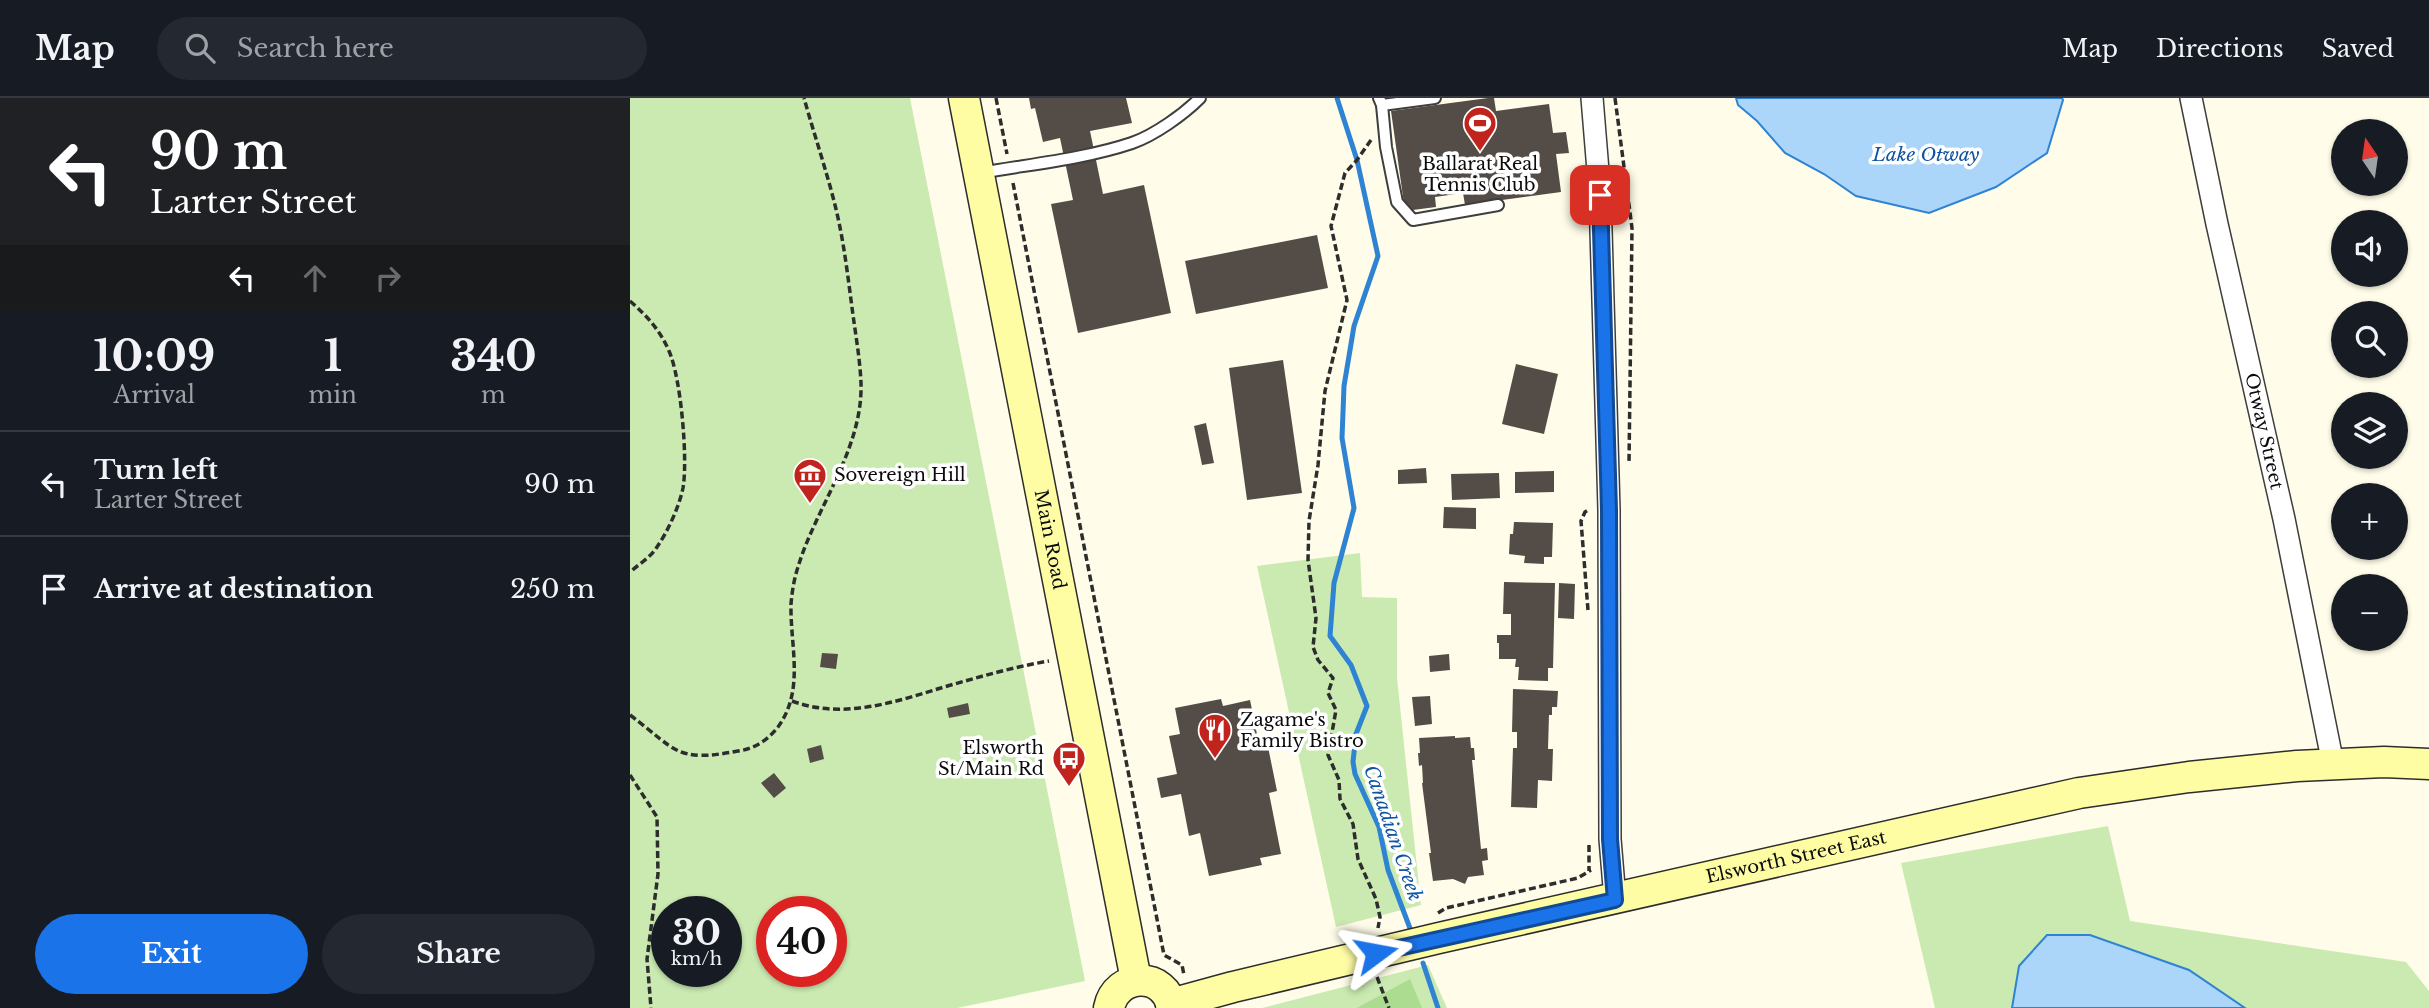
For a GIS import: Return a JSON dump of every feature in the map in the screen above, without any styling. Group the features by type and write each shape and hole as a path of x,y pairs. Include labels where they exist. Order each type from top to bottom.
{"street":[{"name":"Main Road","path":"964,98 1136,980"},
{"path":"1592,98 1600,195 1609,510 1611,866 1615,900"},
{"name":"Otway Street","path":"2192,98 2217,224 2284,519 2333,764"},
{"name":"Elsworth Street East","path":"1177,1004 1376,953 2090,791 2225,772 2333,764 2429,764"},
{"path":"1109,1008 1119,988 1136,980 1146,980 1158,985 1177,1004"}],"lane":[{"path":"979,173 1134,142 1186,112 1200,98"},
{"path":"1435,98 1380,102 1397,202 1413,220 1498,205"}],"path":[{"path":"630,715 676,752 690,755 710,754 742,751 769,738 786,715 792,701 795,671 791,606 796,575 810,534 845,455 858,412 861,385 842,235 804,98"},
{"path":"996,98 1164,955 1182,965 1177,1004"},
{"path":"1615,98 1632,228 1629,468"},
{"path":"1372,139 1345,173 1331,226 1347,300 1325,391 1307,559 1316,618 1313,647 1318,660 1332,678 1328,693 1336,710 1328,755 1339,780 1340,799 1353,824 1358,859 1376,899 1380,917 1376,974 1390,1008"},
{"path":"630,301 654,325 670,352 677,378 683,449 683,488 673,517 656,549 646,561 631,571"},
{"path":"792,701 825,709 862,708 1004,670 1072,657"},
{"path":"630,775 657,817 658,874 647,958 651,1008"},
{"path":"1439,939 1436,917 1443,909 1578,878 1589,871 1611,866"}],"green space":[{"name":"Sovereign Hill","path":"630,98 910,98 1085,981 957,1008 630,1008"},
{"path":"1360,553 1362,597 1397,598 1397,678 1421,905 1336,927 1257,566"},
{"path":"2108,826 2130,921 2406,962 2429,991 2429,1008 1935,1008 1901,863"},
{"path":"1428,965 1447,1008 1262,1008"},
{"path":"1410,979 1422,1008 1357,1008"}],"water":[{"name":"Lake Otway","path":"1736,98 2063,100 2047,153 1996,187 1929,213 1856,196 1824,174 1785,153 1757,121 1738,105"},
{"path":"2047,935 2090,935 2189,970 2245,1008 2012,1008 2019,966"}],"building":[{"path":"1029,98 1126,98 1132,123 1090,131 1103,194 1144,185 1171,313 1078,333 1051,204 1073,200 1060,138 1043,142 1035,108 1031,109"},
{"path":"1494,98 1496,111 1549,104 1553,133 1566,132 1569,153 1556,154 1561,192 1465,205 1463,193 1435,197 1436,207 1405,211 1391,111"},
{"path":"1317,235 1328,288 1196,314 1185,261"},
{"path":"1283,360 1302,493 1247,500 1229,368"},
{"path":"1516,364 1558,374 1544,434 1502,424"},
{"path":"1206,423 1214,463 1202,465 1194,426"},
{"path":"1426,468 1427,483 1398,484 1398,470"},
{"path":"1554,471 1554,492 1515,493 1515,472"},
{"path":"1499,473 1500,498 1452,500 1451,474"},
{"path":"1444,507 1476,508 1476,529 1443,528"},
{"path":"1514,522 1553,523 1552,557 1544,557 1544,564 1524,563 1525,556 1509,554"},
{"path":"1504,582 1555,583 1553,668 1548,668 1548,681 1518,680 1519,667 1515,667 1516,659 1499,659 1497,635 1511,635 1511,614 1503,614"},
{"path":"1559,583 1575,584 1574,619 1558,618"},
{"path":"822,653 838,654 836,669 820,667"},
{"path":"1449,654 1450,670 1430,672 1429,656"},
{"path":"1513,689 1558,691 1557,707 1552,707 1552,715 1549,715 1548,749 1553,749 1552,781 1538,780 1537,808 1511,807 1513,748 1517,748 1517,732 1512,732"},
{"path":"1430,696 1432,724 1415,726 1412,697"},
{"path":"1221,699 1223,706 1250,700 1259,744 1267,742 1277,791 1269,793 1281,854 1260,858 1262,865 1209,876 1200,833 1189,836 1181,794 1161,798 1157,778 1177,774 1169,736 1180,734 1175,708"},
{"path":"968,703 970,714 949,718 947,708"},
{"path":"1470,737 1471,748 1474,748 1475,760 1472,760 1481,849 1487,848 1488,860 1482,861 1484,875 1468,877 1465,884 1453,879 1433,881 1422,765 1419,766 1418,753 1419,738"},
{"path":"821,745 824,759 810,763 807,749"},
{"path":"774,773 786,788 774,798 761,783"}],"waterway":[{"name":"Canadian Creek","path":"1337,98 1357,160 1378,256 1354,326 1344,386 1342,438 1354,508 1334,583 1330,636 1351,665 1367,706 1356,734 1353,762 1355,774 1379,827 1388,870 1411,931"},
{"name":"Canadian Creek","path":"1423,963 1438,1008"}],"place":[{"name":"Ballarat Real Tennis Club","path":"1480,153"},
{"name":"Sovereign Hill","path":"810,505"},
{"name":"Zagame's Family Bistro","path":"1215,760"},
{"name":"Elsworth St/Main Rd","path":"1069,788"}],"route":[{"path":"1376,953 1615,900 1610,839 1609,510 1600,195"}]}
